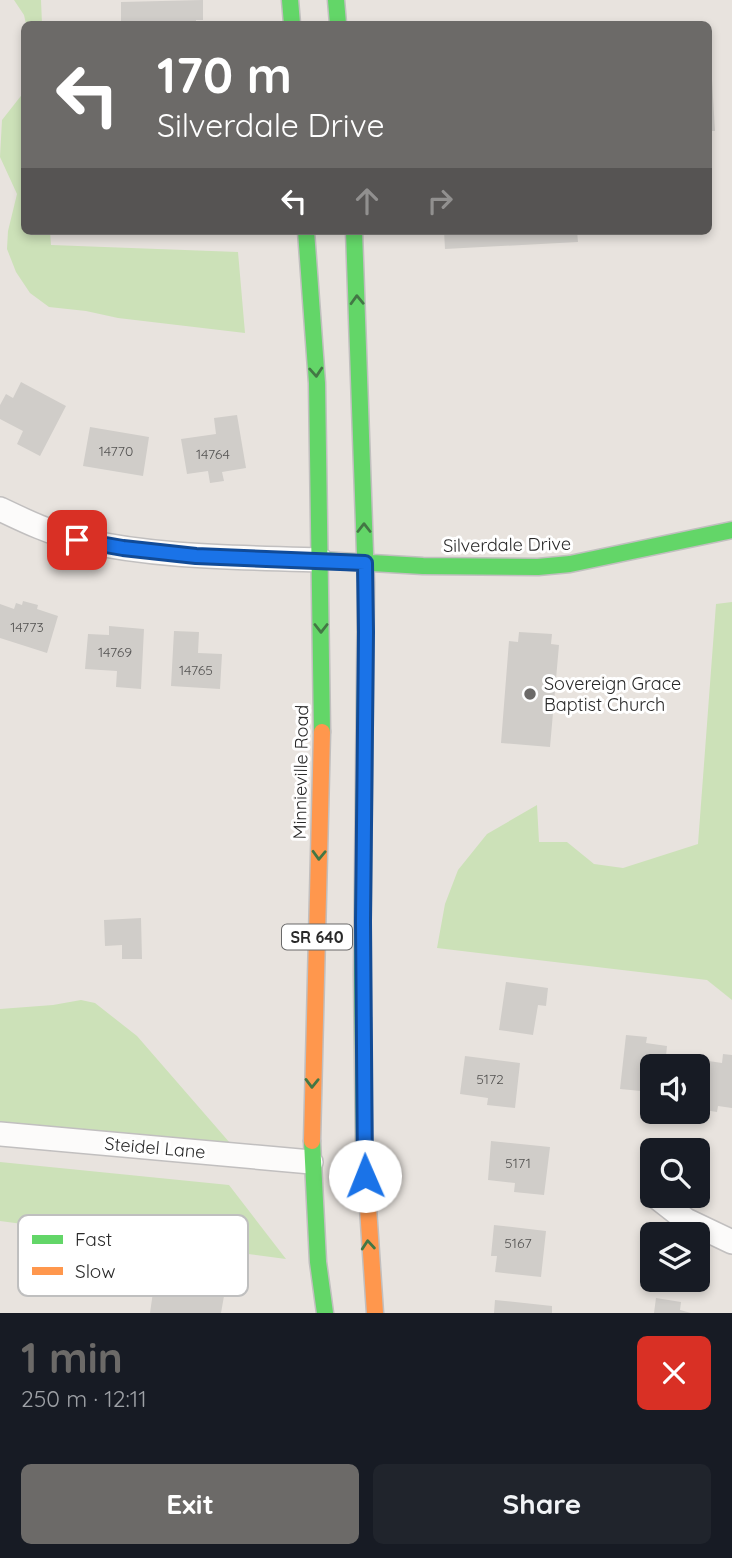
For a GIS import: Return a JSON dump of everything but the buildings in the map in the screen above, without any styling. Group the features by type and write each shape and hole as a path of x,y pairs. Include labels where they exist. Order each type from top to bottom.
{"main road":[{"path":"290,0 292,21"},
{"path":"337,0 338,21"},
{"name":"Minnieville Road","path":"306,235 317,383 321,559 322,761 311,1162 318,1262 325,1313"},
{"name":"SR 640","path":"354,235 366,645 363,1073 367,1227 374,1313"},
{"name":"Silverdale Drive","path":"321,559 365,563 538,567 570,564 732,530"}],"street":[{"path":"0,509 31,524 77,540 123,548 196,556 321,559"},
{"name":"Steidel Lane","path":"0,1134 311,1162"},
{"path":"670,1208 686,1220 732,1242"}],"green space":[{"path":"14,0 41,0 42,21 25,21"},
{"path":"21,96 21,235 50,235 51,245 238,252 245,333 49,307 30,293 16,272 7,249 8,231 17,194 0,157 2,120"},
{"path":"732,602 732,1000 707,980 437,948 445,904 458,870 487,834 537,805 539,842 567,842 594,864 623,868 698,844 716,604"},
{"path":"81,1000 95,1003 137,1036 230,1143 0,1123 0,1009"},
{"path":"0,1162 229,1185 286,1259 248,1254 248,1215 18,1215 18,1223 0,1221"}],"traffic: fast":[{"path":"290,0 292,21"},
{"path":"336,0 338,21"},
{"path":"306,235 317,383 322,732"},
{"path":"354,235 366,583 362,974 364,1147"},
{"path":"321,560 423,566 538,567 570,564 732,530"},
{"path":"312,1141 318,1262 325,1313"}],"traffic: slow":[{"path":"312,1141 322,732"},
{"path":"364,1147 375,1313"}],"place":[{"name":"Sovereign Grace Baptist Church","path":"530,694"}],"route":[{"path":"77,540 196,556 321,559 365,563 365,1176"}]}
